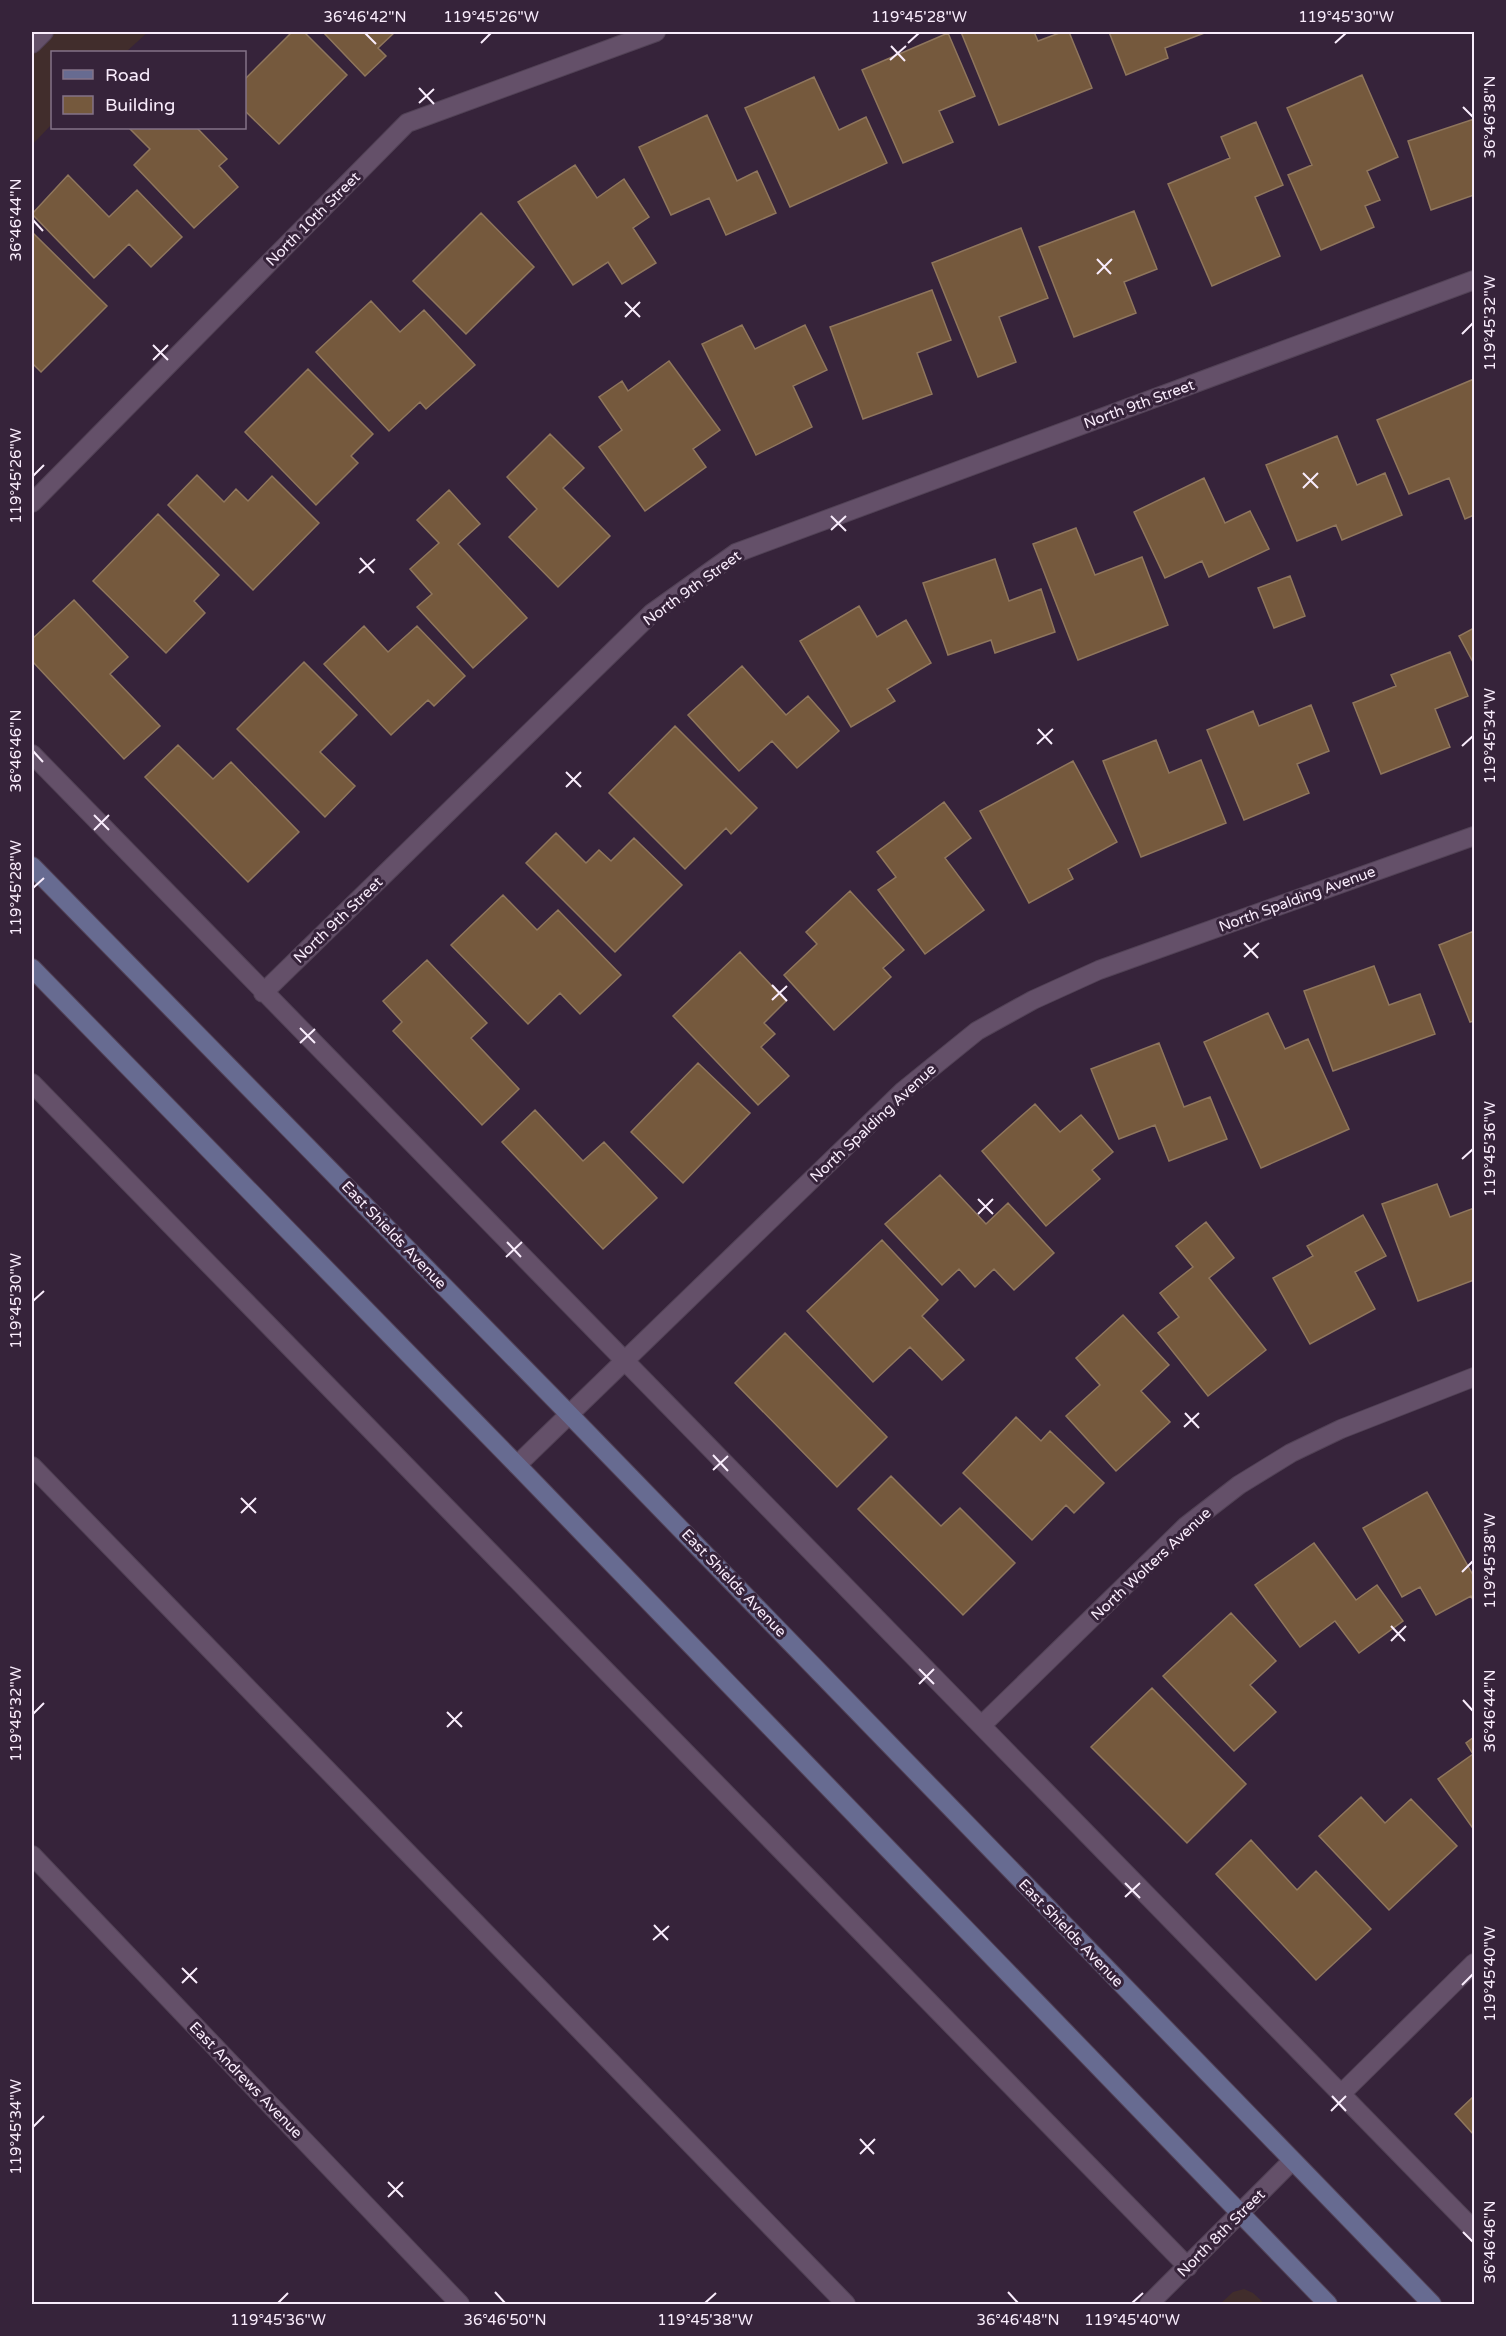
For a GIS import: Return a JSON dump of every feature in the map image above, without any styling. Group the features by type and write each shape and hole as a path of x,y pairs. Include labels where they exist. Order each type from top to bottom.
{"main road":[{"name":"East Shields Avenue","path":"32,866 570,1414 1432,2304"},
{"path":"32,968 517,1465 1328,2304"}],"street":[{"path":"32,44 44,32"},
{"name":"North 10th Street","path":"32,503 407,123 656,32"},
{"name":"North 9th Street","path":"263,993 652,613 736,553 1474,280"},
{"path":"32,754 1474,2230"},
{"name":"North Spalding Avenue","path":"517,1465 903,1091 977,1031 1033,1000 1099,970 1474,836"},
{"path":"32,1083 1188,2267"},
{"name":"North Wolters Avenue","path":"982,1725 1186,1526 1239,1485 1291,1453 1341,1429 1474,1377"},
{"path":"32,1466 846,2304"},
{"name":"East Andrews Avenue","path":"32,1855 460,2304"},
{"path":"1341,2094 1474,1963"},
{"name":"North 8th Street","path":"1149,2304 1292,2161"}],"shaded area":[{"path":"32,32 148,32 127,51 51,51 51,125 32,145"},
{"path":"1244,2289 1253,2293 1265,2304 1220,2304 1233,2292"}],"building":[{"path":"292,32 304,32 347,75 279,144 246,112 246,78"},
{"path":"323,32 395,32 378,48 386,56 365,76"},
{"path":"961,32 1034,32 1038,41 1062,32 1069,32 1092,88 999,125"},
{"path":"1109,32 1207,32 1165,48 1168,58 1126,75"},
{"path":"948,33 975,96 939,111 953,142 903,163 862,70"},
{"path":"1362,75 1398,157 1367,171 1380,200 1365,206 1374,227 1321,250 1288,175 1312,165 1287,108"},
{"path":"814,77 839,130 866,117 887,163 790,207 745,108"},
{"path":"707,115 737,181 757,171 776,213 726,235 709,198 671,215 639,147"},
{"path":"1474,119 1474,195 1431,210 1408,141"},
{"path":"1256,122 1283,185 1255,197 1280,256 1212,286 1168,184 1230,158 1221,137"},
{"path":"130,129 198,129 227,159 219,166 238,187 194,228 134,165 150,149"},
{"path":"575,165 597,198 624,179 649,217 633,228 656,263 622,284 608,262 573,285 518,202"},
{"path":"68,175 109,217 137,190 182,237 151,267 129,244 94,278 32,214"},
{"path":"1134,211 1157,269 1124,282 1136,313 1074,337 1039,247"},
{"path":"481,213 534,267 466,334 413,281"},
{"path":"1021,228 1048,298 999,317 1016,362 978,377 932,263"},
{"path":"33,233 107,306 41,372 32,363"},
{"path":"932,290 951,340 917,353 932,394 863,419 830,327"},
{"path":"371,301 400,332 424,310 475,365 426,409 420,402 389,431 316,352"},
{"path":"742,325 755,349 805,325 827,370 793,386 812,427 756,455 702,344"},
{"path":"669,361 720,430 693,449 706,467 645,511 599,447 622,430 599,397 622,381 628,391"},
{"path":"308,369 373,434 351,456 358,463 316,505 245,432"},
{"path":"1474,379 1474,515 1465,519 1449,478 1409,494 1377,420"},
{"path":"550,434 584,468 563,488 610,536 558,587 509,537 537,509 507,477"},
{"path":"1337,436 1357,485 1385,473 1402,515 1342,540 1336,525 1297,541 1266,465"},
{"path":"197,475 224,502 236,489 248,501 272,476 319,523 253,590 168,505"},
{"path":"1204,478 1225,523 1250,511 1269,549 1209,577 1202,561 1165,578 1134,512"},
{"path":"449,490 480,524 458,544 527,618 473,668 417,607 432,594 410,569 439,543 417,520"},
{"path":"158,514 219,575 194,601 205,613 166,653 93,581"},
{"path":"1076,528 1095,575 1142,557 1168,625 1078,660 1033,544"},
{"path":"995,559 1009,601 1041,589 1055,632 995,653 991,640 948,655 923,583"},
{"path":"1290,576 1305,616 1274,628 1258,588"},
{"path":"74,600 128,657 110,674 160,726 124,759 32,661 32,639"},
{"path":"859,606 877,637 906,620 931,663 887,689 895,701 851,727 800,641"},
{"path":"364,626 388,652 417,626 465,676 434,706 428,700 391,735 324,664"},
{"path":"1474,628 1474,664 1459,636"},
{"path":"1450,652 1468,696 1435,709 1450,747 1381,774 1353,703 1396,686 1391,675"},
{"path":"304,662 357,715 320,752 355,786 325,817 237,729"},
{"path":"742,666 786,715 808,696 839,731 797,768 772,741 739,771 688,715"},
{"path":"1311,705 1329,751 1297,764 1309,793 1244,820 1207,730 1253,711 1259,726"},
{"path":"675,726 757,808 731,834 726,828 685,869 609,793"},
{"path":"1156,740 1169,773 1201,760 1226,823 1141,857 1103,761"},
{"path":"178,745 213,779 231,762 299,832 248,882 145,777"},
{"path":"1073,761 1117,842 1068,869 1073,879 1029,903 980,811"},
{"path":"944,802 971,838 945,858 984,910 925,954 878,890 896,877 877,852"},
{"path":"556,833 586,863 599,850 611,861 634,838 682,885 615,952 526,863"},
{"path":"850,891 904,950 883,968 891,977 834,1030 784,975 817,944 806,932"},
{"path":"503,895 537,930 558,910 621,975 580,1014 560,993 528,1024 451,945"},
{"path":"1474,931 1474,1021 1470,1022 1439,945"},
{"path":"740,952 786,1001 764,1023 775,1034 761,1047 789,1076 758,1105 673,1016"},
{"path":"427,960 487,1023 471,1038 519,1089 482,1125 393,1031 402,1022 383,1001"},
{"path":"1374,966 1389,1005 1420,994 1435,1034 1333,1071 1304,991"},
{"path":"1268,1013 1285,1049 1308,1039 1349,1129 1261,1168 1204,1042"},
{"path":"1159,1043 1184,1107 1210,1097 1227,1139 1169,1161 1155,1125 1119,1139 1091,1069"},
{"path":"698,1063 750,1113 683,1183 631,1132"},
{"path":"1035,1104 1060,1132 1081,1115 1113,1152 1092,1170 1100,1179 1046,1226 982,1151"},
{"path":"535,1110 583,1161 604,1142 657,1198 603,1249 502,1142"},
{"path":"940,1175 986,1224 1008,1203 1054,1253 1014,1290 994,1269 975,1287 959,1269 942,1285 885,1224"},
{"path":"1437,1184 1450,1217 1474,1208 1474,1280 1418,1301 1382,1204"},
{"path":"1363,1215 1386,1256 1355,1272 1375,1309 1310,1344 1273,1278 1313,1256 1307,1246"},
{"path":"1206,1222 1234,1258 1209,1278 1266,1350 1208,1396 1158,1333 1179,1317 1160,1293 1193,1267 1176,1246"},
{"path":"882,1240 938,1300 922,1316 964,1360 942,1380 910,1347 873,1382 807,1311"},
{"path":"1123,1315 1169,1365 1141,1391 1170,1422 1116,1471 1066,1416 1100,1385 1076,1358"},
{"path":"785,1333 887,1437 837,1487 735,1383"},
{"path":"1016,1417 1041,1441 1050,1431 1104,1483 1074,1513 1066,1505 1032,1540 963,1473"},
{"path":"891,1476 941,1526 960,1508 1015,1563 963,1615 858,1509"},
{"path":"1427,1492 1474,1577 1474,1602 1471,1596 1436,1615 1420,1587 1402,1597 1363,1528"},
{"path":"1314,1543 1356,1600 1377,1585 1403,1621 1359,1653 1335,1621 1300,1647 1255,1585"},
{"path":"1231,1613 1276,1661 1250,1685 1276,1712 1234,1751 1163,1676"},
{"path":"1152,1688 1246,1784 1187,1843 1091,1747"},
{"path":"1474,1737 1474,1830 1438,1779 1473,1754 1466,1743"},
{"path":"1361,1797 1385,1823 1411,1799 1457,1846 1389,1910 1319,1836"},
{"path":"1251,1840 1297,1890 1316,1871 1371,1929 1316,1980 1216,1874"},
{"path":"1474,2096 1474,2135 1455,2114"}]}
